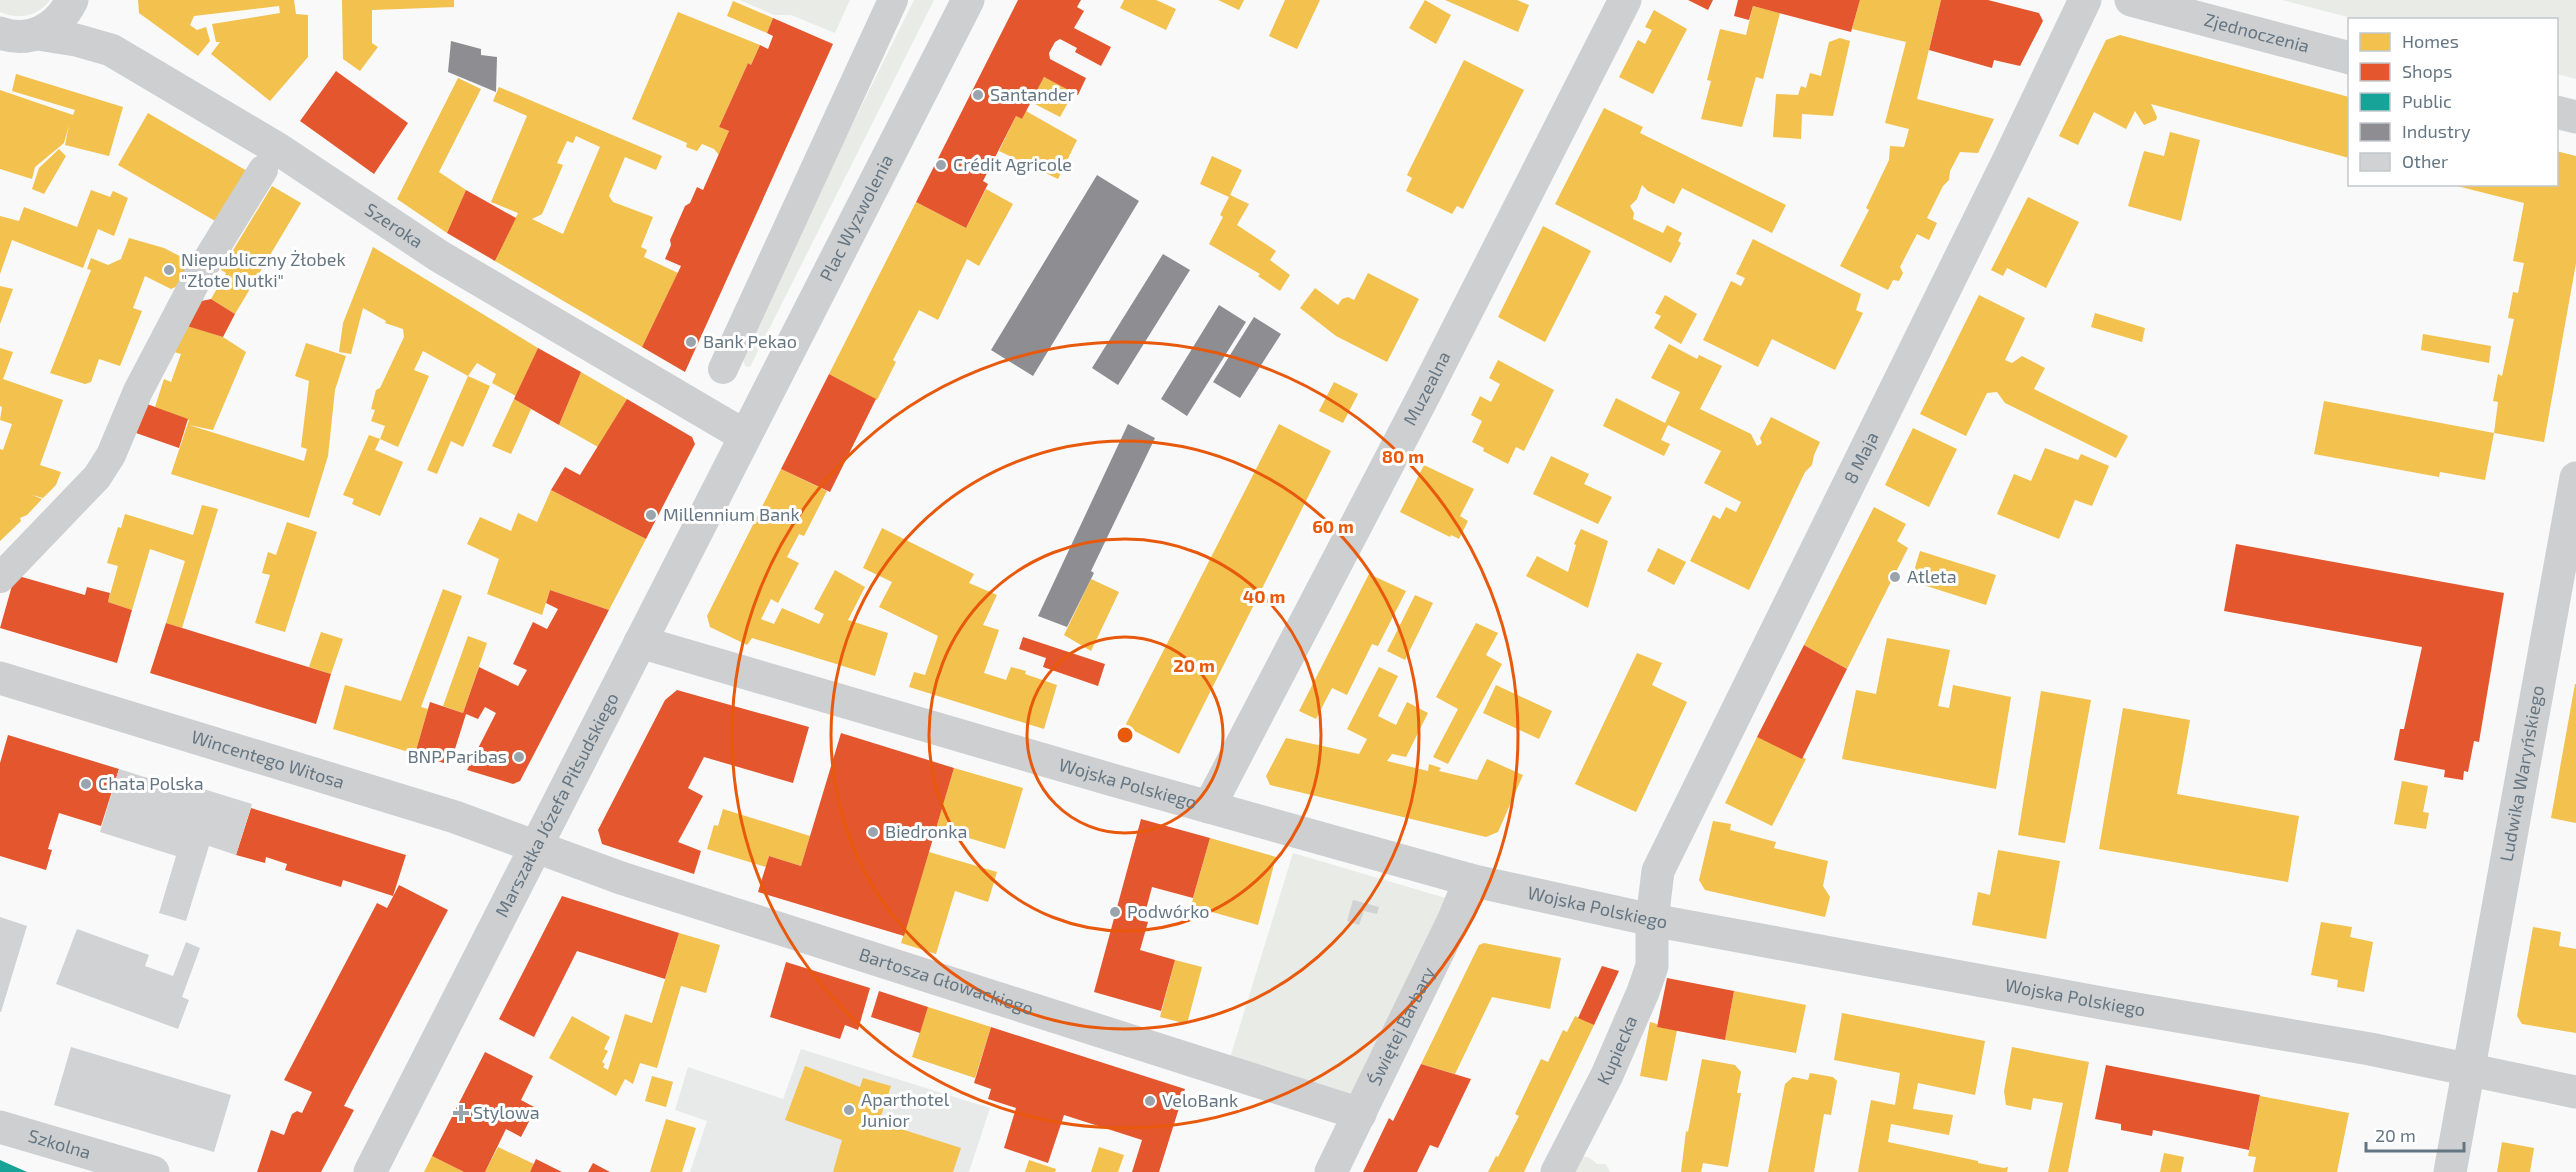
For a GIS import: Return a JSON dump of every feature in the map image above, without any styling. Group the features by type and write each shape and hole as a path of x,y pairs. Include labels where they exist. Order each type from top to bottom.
{"street":[{"path":"38,34 53,26 66,13 72,0"},
{"path":"723,369 893,0"},
{"name":"Plac Wyzwolenia","path":"745,436 968,0"},
{"name":"Muzealna","path":"1209,807 1412,418 1625,0"},
{"name":"8 Maja","path":"1652,920 1658,871 2014,149 2085,0"},
{"name":"Zjednoczenia","path":"2131,0 2348,58"},
{"name":"Szeroka","path":"1,35 20,37 38,34 76,40 111,50 278,150 439,256 745,436"},
{"path":"2558,112 2576,117"},
{"path":"0,578 97,477 111,455 138,390 197,279 263,170"},
{"name":"Marszałka Józefa Piłsudskiego","path":"370,1172 745,436"},
{"name":"Ludwika Waryńskiego","path":"2450,1172 2576,478"},
{"name":"Wojska Polskiego","path":"640,642 1470,880 1652,920 2107,1004 2370,1049 2576,1092"},
{"name":"Wincentego Witosa","path":"0,678 455,817 535,846"},
{"name":"Bartosza Głowackiego","path":"535,846 621,878 1360,1114"},
{"name":"Świętej Barbary","path":"1331,1172 1454,919 1470,880"},
{"name":"Kupiecka","path":"1557,1172 1607,1075 1643,992 1652,966 1652,920"},
{"name":"Szkolna","path":"0,1127 153,1172"}],"shaded area":[{"path":"0,0 50,0 33,13 14,16 0,12"},
{"path":"740,0 850,0 835,33 791,15 774,15"},
{"path":"914,0 934,0 750,367 745,366 741,349"},
{"path":"2282,0 2576,0 2576,79 2558,74 2558,18 2351,18"},
{"path":"1293,853 1449,899 1352,1103 1229,1061"},
{"path":"801,1049 990,1108 969,1172 690,1172 707,1121 675,1110 688,1067 783,1099"},
{"path":"1582,1156 1590,1158 1597,1164 1606,1164 1610,1172 1575,1172"}],"building: Homes":[{"path":"138,0 294,0 296,14 308,15 308,57 270,101 211,54 220,42 216,42 212,24 280,13 279,6 194,16 190,25 197,30 206,27 210,41 198,56 139,13"},
{"path":"342,0 454,0 454,7 372,10 372,43 378,47 360,71 343,59"},
{"path":"1124,0 1156,0 1176,9 1166,30 1120,8"},
{"path":"1218,0 1244,0 1239,10"},
{"path":"1285,0 1320,0 1297,49 1269,36"},
{"path":"1425,0 1451,15 1436,44 1409,28"},
{"path":"1445,0 1517,0 1529,5 1518,32"},
{"path":"1860,0 1941,0 1917,99 1994,119 1978,153 1960,152 1950,171 1949,180 1943,186 1927,218 1937,223 1929,240 1917,234 1900,267 1903,273 1899,281 1893,280 1888,290 1840,266 1869,210 1866,208 1889,160 1890,146 1904,147 1909,129 1885,123 1906,42 1852,29"},
{"path":"733,1 773,18 767,33 727,16"},
{"path":"1753,6 1780,13 1763,79 1756,77 1742,127 1701,119 1711,81 1707,80 1720,29 1746,35"},
{"path":"1654,10 1687,29 1653,94 1619,77 1638,40 1645,44 1652,30 1645,27"},
{"path":"678,12 760,45 751,65 748,63 719,127 729,131 719,155 714,149 702,144 697,151 686,147 687,143 632,119"},
{"path":"2120,35 2348,97 2348,158 2151,104 2157,117 2156,120 2144,125 2135,111 2126,129 2094,112 2078,145 2059,136 2106,40"},
{"path":"1840,38 1850,41 1833,116 1802,114 1801,139 1773,137 1776,94 1798,95 1801,86 1806,88 1810,73 1821,76 1829,42"},
{"path":"1464,60 1524,90 1463,209 1457,206 1452,214 1406,191 1412,178 1407,175"},
{"path":"16,74 123,107 109,156 65,145 69,125 64,143 35,167 32,179 0,169 0,90 73,115 75,110 12,91"},
{"path":"1044,77 1074,92 1060,117 1031,102"},
{"path":"458,78 481,89 439,172 466,190 447,233 397,199"},
{"path":"499,87 662,156 656,170 625,157 609,196 613,202 653,217 641,247 647,250 644,257 678,273 642,347 495,261 518,213 491,202 527,116 493,101","holes":["576,136 600,147 563,234 532,219 542,214 563,165 557,163 567,141 573,143"]},
{"path":"1604,108 1643,127 1640,133 1786,205 1772,233 1682,188 1674,204 1648,191 1642,185 1637,199 1630,206 1634,213 1633,219 1663,233 1667,225 1682,233 1678,241 1681,243 1671,263 1555,204"},
{"path":"1026,111 1077,140 1058,179 999,151 1016,116 1022,119"},
{"path":"148,113 247,171 217,222 118,165"},
{"path":"2170,132 2200,140 2181,221 2128,206 2144,151 2164,156"},
{"path":"59,149 66,156 44,194 32,189 39,168"},
{"path":"2558,152 2576,156 2576,263 2544,442 2494,433 2498,402 2493,401 2498,374 2502,376 2514,319 2508,318 2513,292 2518,293 2524,263 2513,261 2524,203 2457,186 2558,186"},
{"path":"1212,156 1242,170 1230,195 1249,204 1237,225 1276,251 1270,260 1290,275 1280,291 1258,276 1260,274 1209,244 1223,217 1220,215 1229,197 1200,184"},
{"path":"272,186 301,203 235,314 211,299 226,273 221,270"},
{"path":"986,189 1013,204 979,266 967,259 938,320 919,310 893,360 896,362 877,400 829,374 916,202 966,228"},
{"path":"91,190 110,197 113,191 128,198 114,236 98,229 83,268 12,240 0,274 0,216 19,221 24,207 77,227"},
{"path":"2028,197 2079,222 2046,288 2007,268 2003,276 1991,270"},
{"path":"1543,226 1591,251 1545,342 1498,317"},
{"path":"129,238 164,248 195,264 185,283 171,289 145,276 133,308 142,311 120,366 99,359 91,382 85,384 50,373 91,270 87,269 91,258 108,265 121,259"},
{"path":"1753,239 1861,294 1856,310 1863,313 1835,370 1772,339 1758,367 1703,340 1731,281 1741,286 1745,278 1736,274"},
{"path":"373,247 538,348 516,396 492,383 496,374 477,363 468,376 423,351 414,370 429,376 398,447 380,439 385,426 371,421 375,410 371,409 376,390 380,388 404,337 403,329 385,323 386,321 363,308 351,354 339,352 343,323"},
{"path":"1368,273 1419,299 1387,362 1336,336 1300,308 1315,288 1338,305 1342,299 1348,297 1354,300"},
{"path":"0,286 13,289 0,324"},
{"path":"1665,295 1697,314 1681,344 1654,328 1661,316 1655,313"},
{"path":"1979,295 2025,318 2005,360 2012,363 2022,356 2045,368 2034,389 2128,436 2116,458 2005,403 1997,392 1987,393 1966,436 1920,414"},
{"path":"2095,313 2145,328 2142,342 2091,327"},
{"path":"183,324 223,337 246,352 213,430 189,425 304,461 307,449 301,447 309,381 295,376 306,343 346,356 335,390 328,456 309,518 171,474 189,420 155,407 164,379 171,382 181,354 174,352"},
{"path":"2423,334 2491,346 2489,363 2421,350"},
{"path":"1669,344 1697,359 1699,355 1722,366 1700,409 1751,434 1757,446 1762,443 1760,438 1771,417 1820,442 1812,465 1805,472 1749,590 1690,561 1713,515 1720,519 1726,507 1736,512 1741,502 1704,483 1721,451 1668,425 1661,440 1670,444 1664,456 1603,426 1616,398 1665,423 1680,392 1651,378"},
{"path":"0,348 13,352 3,379 63,400 40,465 61,472 56,485 43,498 32,495 42,499 27,515 20,518 21,521 0,541 0,449 3,450 12,424 0,420 2,407 0,406"},
{"path":"1498,360 1554,390 1524,451 1516,447 1508,464 1483,451 1484,448 1472,442 1482,421 1471,415 1480,396 1491,402 1500,384 1489,378"},
{"path":"581,372 627,399 598,447 559,425"},
{"path":"468,376 490,386 463,447 451,441 437,474 427,470"},
{"path":"1334,382 1358,394 1343,423 1319,411"},
{"path":"514,399 531,409 511,454 492,446"},
{"path":"2324,401 2494,433 2485,480 2440,472 2439,477 2314,454"},
{"path":"1279,424 1331,451 1179,754 1125,726"},
{"path":"1913,428 1957,449 1929,507 1885,485"},
{"path":"369,435 380,439 375,450 403,462 380,516 352,504 354,499 343,495"},
{"path":"2045,448 2078,460 2081,454 2109,466 2092,506 2075,500 2059,539 1997,514 2014,474 2031,481"},
{"path":"1551,456 1589,474 1584,484 1612,497 1598,524 1533,494"},
{"path":"1424,465 1474,489 1460,516 1468,521 1459,539 1451,535 1450,537 1400,512"},
{"path":"781,469 827,491 804,536 799,534 787,557 799,563 778,603 771,599 761,619 774,624 782,608 819,624 824,614 814,609 835,570 865,587 848,620 888,633 875,676 752,638 747,645 710,627 707,616"},
{"path":"551,490 646,539 609,610 550,590 542,615 487,594 499,559 467,544 480,517 511,531 518,513 537,522"},
{"path":"202,505 218,509 182,628 166,623 185,561 150,549 132,610 108,602 118,566 107,563 118,527 121,528 125,514 193,535"},
{"path":"1874,507 1906,524 1897,541 1908,548 1847,669 1804,645"},
{"path":"287,522 317,532 285,632 255,623 270,575 262,573 268,552 276,555"},
{"path":"882,528 974,574 969,583 997,595 983,625 999,630 984,673 1006,680 1011,667 1057,685 1044,729 909,687 914,672 925,675 938,636 879,607 892,582 863,568"},
{"path":"1581,529 1608,541 1588,608 1526,576 1537,556 1568,572 1576,545 1574,544"},
{"path":"1658,548 1686,562 1674,585 1647,571"},
{"path":"1920,551 1996,575 1986,605 1911,581"},
{"path":"1369,574 1406,591 1378,646 1372,644 1347,695 1332,688 1316,719 1299,711"},
{"path":"1091,579 1119,592 1091,651 1064,635"},
{"path":"443,589 462,596 421,707 428,709 415,754 333,729 345,685 401,701"},
{"path":"1415,595 1433,603 1405,660 1387,651"},
{"path":"1476,623 1498,633 1486,655 1502,664 1448,764 1433,757 1458,709 1436,697"},
{"path":"321,632 343,639 331,674 309,667"},
{"path":"468,636 487,643 463,713 443,706"},
{"path":"1887,638 1950,650 1938,706 1949,708 1953,685 2011,697 1996,789 1842,759 1856,690 1876,694"},
{"path":"1637,653 1662,663 1652,685 1687,702 1636,812 1575,784"},
{"path":"1379,667 1398,676 1378,716 1396,725 1407,702 1428,713 1406,757 1392,754 1387,761 1428,771 1429,764 1441,768 1439,771 1477,780 1487,759 1523,775 1498,832 1486,837 1270,785 1266,776 1286,738 1359,754 1367,739 1347,729"},
{"path":"2576,684 2576,823 2551,818"},
{"path":"1496,685 1552,711 1539,739 1483,713"},
{"path":"2041,691 2091,700 2065,843 2018,835"},
{"path":"2123,708 2190,720 2177,794 2299,816 2288,882 2099,849"},
{"path":"1757,737 1806,759 1772,826 1725,803"},
{"path":"954,768 1023,788 1005,849 936,828"},
{"path":"2402,781 2428,786 2423,812 2429,813 2426,829 2394,824"},
{"path":"723,809 810,836 801,866 769,856 766,867 707,849 714,825 718,826"},
{"path":"1713,821 1731,824 1730,830 1776,842 1774,848 1828,861 1823,886 1830,897 1825,917 1705,890 1699,880"},
{"path":"1210,838 1276,857 1258,925 1191,906"},
{"path":"1998,850 2060,861 2046,939 1972,925 1978,892 1990,895"},
{"path":"929,852 997,872 988,902 955,891 936,954 901,943"},
{"path":"2321,922 2352,927 2350,937 2373,942 2364,992 2337,987 2338,980 2311,975"},
{"path":"2533,927 2561,932 2559,946 2576,949 2576,1033 2522,1024 2517,1016"},
{"path":"679,933 720,945 706,993 681,986 657,1068 640,1063 633,1084 625,1079 616,1096 549,1058 572,1016 610,1037 604,1049 608,1051 602,1062 605,1064 603,1067 608,1070 625,1014 652,1023"},
{"path":"1484,943 1561,958 1550,1009 1492,997 1455,1074 1421,1064 1479,945"},
{"path":"1175,960 1202,967 1187,1024 1160,1017"},
{"path":"1734,991 1806,1005 1796,1053 1725,1040"},
{"path":"928,1007 991,1027 975,1078 912,1057"},
{"path":"1842,1013 1985,1041 1975,1095 1918,1083 1913,1109 1953,1115 1949,1135 1891,1124 1888,1142 1978,1161 1978,1163 2008,1167 2007,1172 1858,1172 1871,1100 1895,1105 1900,1073 1834,1060"},
{"path":"1575,1016 1594,1025 1524,1172 1488,1172 1519,1116 1515,1114 1541,1059 1548,1062 1563,1030 1567,1032"},
{"path":"1650,1022 1657,1024 1657,1027 1677,1030 1667,1081 1640,1076"},
{"path":"2012,1047 2089,1062 2068,1172 2048,1172 2063,1103 2033,1098 2031,1110 2006,1105 2004,1091"},
{"path":"1702,1059 1735,1065 1741,1072 1737,1093 1741,1093 1728,1167 1703,1163 1701,1172 1681,1172 1686,1131 1688,1132"},
{"path":"805,1066 860,1087 863,1078 891,1086 879,1122 961,1148 953,1172 833,1172 842,1140 785,1120"},
{"path":"1810,1073 1833,1077 1837,1081 1831,1115 1824,1114 1814,1172 1768,1172 1785,1084 1793,1077 1808,1080"},
{"path":"652,1076 673,1082 666,1107 645,1101"},
{"path":"2260,1096 2349,1113 2337,1172 2253,1172 2256,1157 2248,1156"},
{"path":"666,1119 696,1128 682,1172 650,1172"},
{"path":"2502,1142 2534,1148 2530,1172 2497,1172"},
{"path":"498,1147 534,1164 530,1172 485,1172"},
{"path":"1099,1147 1124,1155 1118,1172 1091,1172"},
{"path":"2164,1153 2184,1157 2181,1172 2160,1172"},
{"path":"432,1156 464,1172 424,1172"},
{"path":"1029,1160 1056,1169 1055,1172 1025,1172"}],"building: Shops":[{"path":"1018,0 1081,0 1077,7 1084,11 1074,28 1111,47 1101,66 1075,52 1077,48 1060,39 1055,42 1049,53 1050,59 1086,78 1078,95 1044,77 1022,119 1016,116 983,181 988,184 966,228 916,202"},
{"path":"1688,0 1713,0 1708,10"},
{"path":"1738,0 1860,0 1851,32 1753,6 1749,20 1734,16"},
{"path":"1941,0 1988,0 2039,13 2043,21 2020,66 1994,60 1992,68 1929,50"},
{"path":"773,18 833,44 685,372 642,347 681,266 665,259 671,245 670,240 685,206 690,203 697,187 703,190 729,131 719,127 748,63 751,65 760,45 768,49 773,36 767,33"},
{"path":"336,71 408,123 374,174 300,121"},
{"path":"466,190 516,218 495,261 447,233"},
{"path":"211,299 235,314 223,337 187,326 197,302"},
{"path":"538,348 581,372 559,425 514,399"},
{"path":"829,374 876,399 830,492 781,469"},
{"path":"627,399 692,437 695,444 646,539 551,490 565,467 580,475"},
{"path":"147,404 188,419 179,448 136,433"},
{"path":"2236,544 2504,593 2479,742 2474,741 2468,772 2464,771 2463,780 2444,777 2445,770 2394,760 2400,729 2404,729 2422,647 2224,611"},
{"path":"15,575 85,595 87,587 110,593 108,602 132,610 117,663 0,628"},
{"path":"550,590 609,610 520,781 513,784 467,770 496,713 485,707 478,719 466,714 450,765 415,754 430,702 463,713 479,667 518,686 527,670 513,664 533,622 547,629 558,609 546,603"},
{"path":"166,623 331,674 316,724 150,673"},
{"path":"1023,637 1105,664 1098,686 1043,667 1046,658 1019,649"},
{"path":"1804,645 1847,669 1802,759 1757,737"},
{"path":"677,690 809,727 793,783 704,757 688,788 703,796 678,842 701,851 694,874 602,844 598,830 665,700"},
{"name":"Biedronka","path":"841,733 954,768 904,936 758,892 769,856 801,866"},
{"path":"8,735 119,769 101,826 59,813 48,849 52,850 46,870 0,856 0,763"},
{"path":"251,808 406,855 393,896 343,880 341,887 285,870 287,864 266,857 265,863 236,855"},
{"path":"1141,819 1210,838 1193,898 1152,887 1143,921 1148,922 1140,950 1175,960 1161,1011 1094,992"},
{"path":"399,885 448,910 344,1106 354,1110 321,1172 257,1172 271,1130 284,1135 292,1114 297,1111 302,1113 312,1092 284,1080 377,903 387,908"},
{"path":"562,896 679,933 665,979 577,951 534,1037 499,1019"},
{"path":"786,962 870,988 858,1030 845,1025 840,1039 770,1017"},
{"path":"1602,966 1619,971 1594,1025 1578,1018"},
{"path":"1667,978 1734,991 1725,1040 1657,1027"},
{"path":"879,991 928,1007 920,1033 871,1017"},
{"path":"991,1027 1185,1089 1159,1172 1132,1172 1142,1140 1064,1115 1048,1163 1004,1148 1016,1108 988,1099 991,1089 974,1083"},
{"path":"485,1052 533,1076 521,1100 536,1108 521,1137 506,1129 485,1172 464,1172 432,1156"},
{"path":"1421,1064 1471,1079 1438,1148 1430,1145 1417,1172 1363,1172 1389,1118 1393,1121"},
{"path":"2106,1065 2260,1095 2249,1150 2153,1130 2152,1136 2121,1130 2121,1124 2095,1119"},
{"path":"536,1159 562,1172 530,1172"},
{"path":"593,1163 610,1172 588,1172"}],"building: Public":[{"path":"0,1160 27,1172 0,1172"}],"building: Industry":[{"path":"451,41 481,49 481,55 497,57 496,92 448,72"},
{"path":"1097,175 1139,201 1033,376 991,350"},
{"path":"1163,254 1190,270 1118,385 1092,368"},
{"path":"1219,305 1246,322 1187,416 1161,399"},
{"path":"1254,317 1281,334 1240,398 1213,382"},
{"path":"1128,424 1155,438 1091,571 1094,573 1067,627 1038,616"}],"building: Other":[{"path":"119,769 196,793 197,787 252,804 236,855 209,846 186,921 159,913 176,856 100,832"},
{"path":"1353,900 1379,907 1377,914 1364,911 1359,925 1347,921"},
{"path":"0,917 27,926 1,1012 0,1012"},
{"path":"77,929 149,955 145,966 173,976 186,942 200,948 182,997 189,1000 178,1029 56,984"},
{"path":"71,1047 231,1095 214,1152 54,1105"}],"place":[{"name":"Santander","path":"978,95"},
{"name":"Crédit Agricole","path":"941,165"},
{"name":"Niepubliczny Żłobek \"Złote Nutki\"","path":"169,270"},
{"name":"Bank Pekao","path":"691,342"},
{"name":"Millennium Bank","path":"651,515"},
{"name":"Atleta","path":"1895,577"},
{"name":"BNP Paribas","path":"519,757"},
{"name":"Chata Polska","path":"86,784"},
{"name":"Biedronka","path":"873,832"},
{"name":"Podwórko","path":"1115,912"},
{"name":"VeloBank","path":"1150,1101"},
{"name":"Aparthotel Junior","path":"849,1110"},
{"name":"Stylowa","path":"461,1113"}]}
